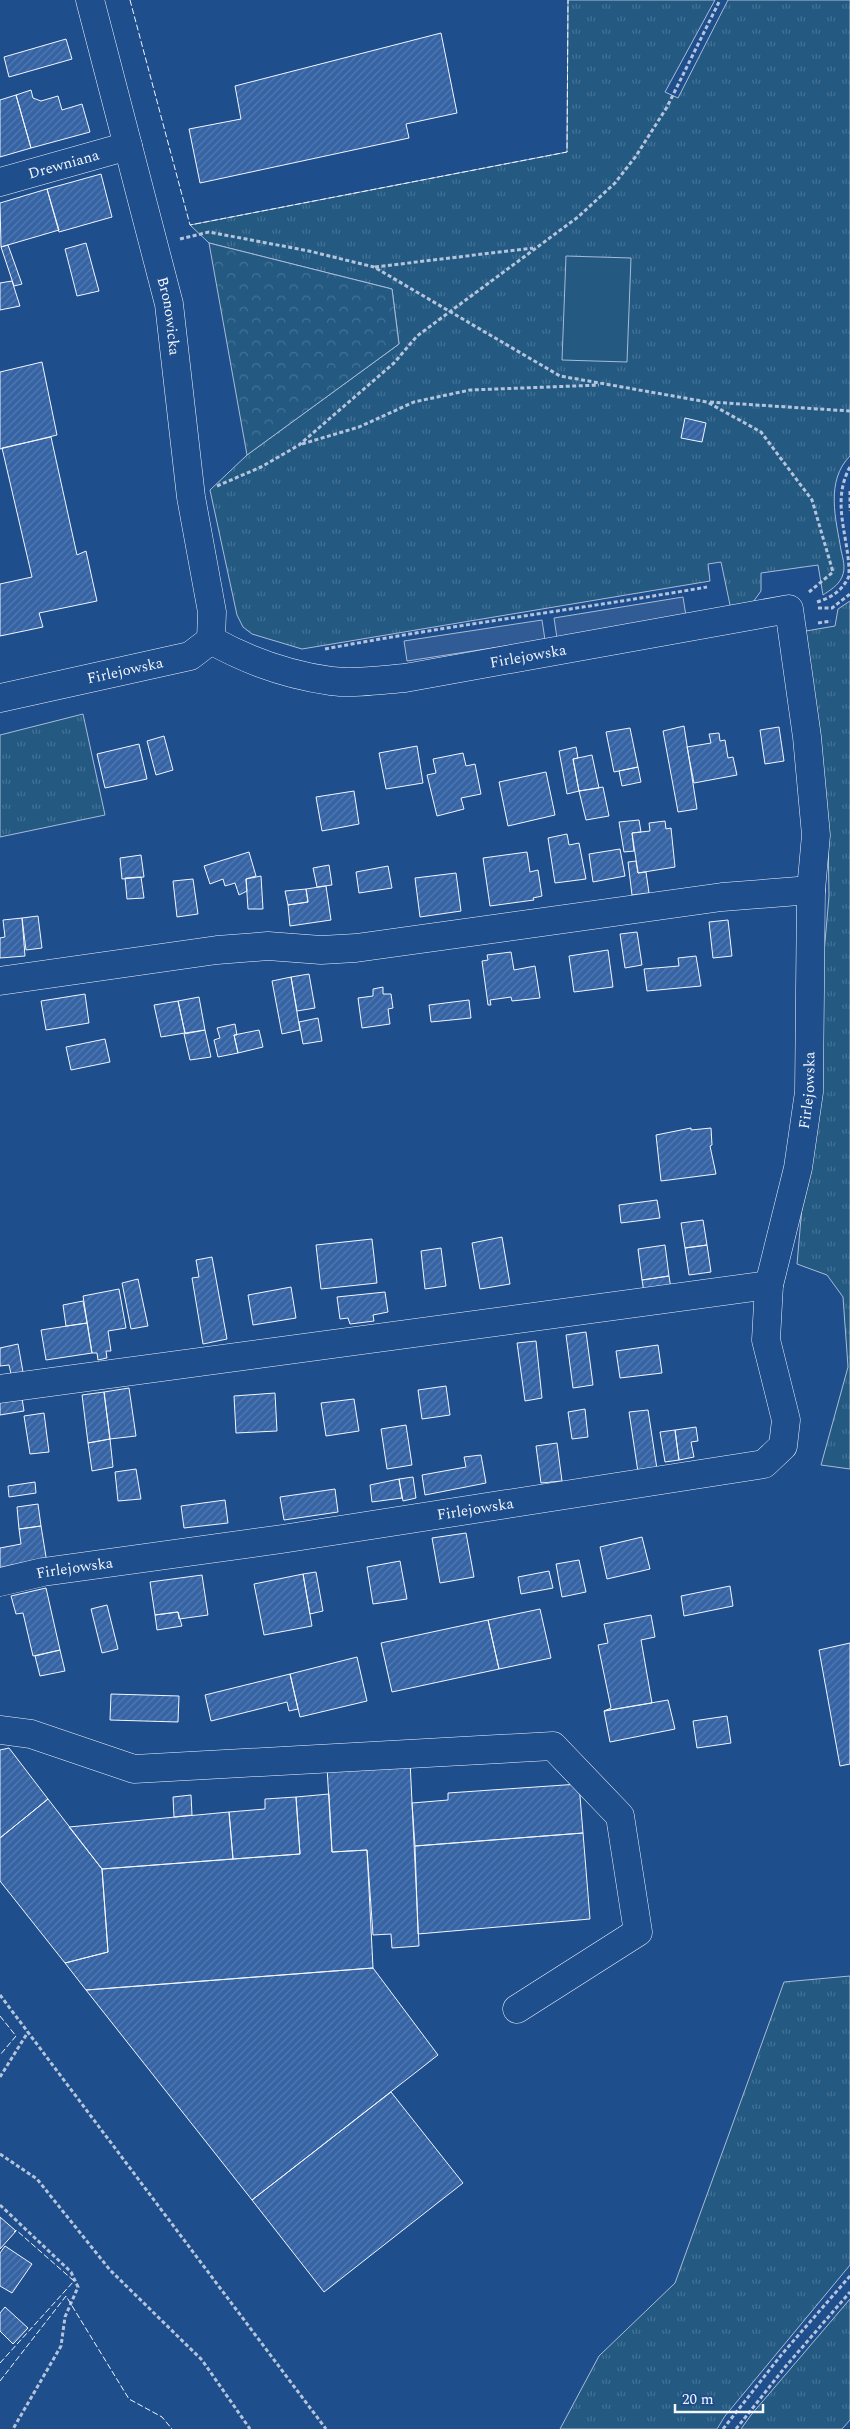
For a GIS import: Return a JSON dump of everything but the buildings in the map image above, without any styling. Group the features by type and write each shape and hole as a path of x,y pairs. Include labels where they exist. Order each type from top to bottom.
{"street":[{"name":"Bronowicka","path":"90,0 168,304 191,497 204,579 212,612 211,640"},
{"name":"Drewniana","path":"0,182 128,146"},
{"name":"Firlejowska","path":"0,698 190,656 211,640 235,653 271,666 332,681 368,681 405,678 790,609 807,737 816,835 811,890 809,1092 798,1168 770,1285 766,1340 786,1420 783,1446 764,1464 282,1539 43,1572 0,1582"},
{"path":"0,980 217,950 268,946 321,950 356,948 722,897 811,890"},
{"path":"0,1389 770,1285"},
{"path":"0,1730 31,1734 134,1769 553,1746 620,1816 638,1932 517,2009"}],"path":[{"path":"191,497 261,467 299,445 394,363 417,336 534,247 578,217 615,183 636,156 667,106 720,0"},
{"path":"153,246 209,232 310,251 374,267 560,376 706,402 850,411"},
{"path":"374,267 534,247"},
{"path":"299,445 359,427 414,402 470,390 607,384"},
{"path":"706,402 762,432 812,500 833,572 790,609"},
{"path":"790,609 824,600 834,595 850,576 840,508 840,493 844,478 850,467"},
{"path":"850,491 850,511"},
{"path":"320,650 707,587"},
{"path":"790,609 832,608 850,594"},
{"path":"0,1995 326,2429"},
{"path":"0,2077 28,2032"},
{"path":"0,2154 37,2179 110,2270 202,2360 250,2429"},
{"path":"0,2204 71,2272 78,2286 65,2317 62,2346 13,2429"},
{"path":"723,2429 782,2354 850,2276"},
{"path":"736,2429 786,2366 850,2292"}],"green space":[{"path":"568,0 715,0 665,92 678,98 728,0 850,0 850,456 842,466 837,477 834,501 844,564 842,577 836,585 823,595 818,565 761,573 761,591 751,605 737,609 730,605 721,562 708,564 710,581 302,649 252,634 243,627 237,615 210,490 247,455 399,344 392,289 209,243 190,225 567,152"},
{"path":"209,243 392,289 399,344 247,455"},
{"path":"566,256 631,258 627,362 562,360"},
{"path":"850,601 850,1469 821,1465 848,1367 843,1297 827,1275 797,1264 829,896 828,830 800,632 835,626 838,609"},
{"path":"83,714 105,815 0,837 0,735"},
{"path":"850,1976 850,2265 725,2416 717,2429 560,2429 599,2356 675,2283 784,1982"},
{"path":"850,2299 850,2420 842,2429 741,2429 751,2415"}],"shaded area":[{"path":"683,597 686,616 557,638 554,618"},
{"path":"542,620 545,640 407,661 404,641"}],"fence":[{"path":"130,0 190,225 567,152 568,0"},
{"path":"0,2016 16,2036 0,2055"},
{"path":"0,2363 74,2281 16,2230 14,2232"},
{"path":"0,2381 66,2296 129,2399 162,2417 172,2429"}]}
